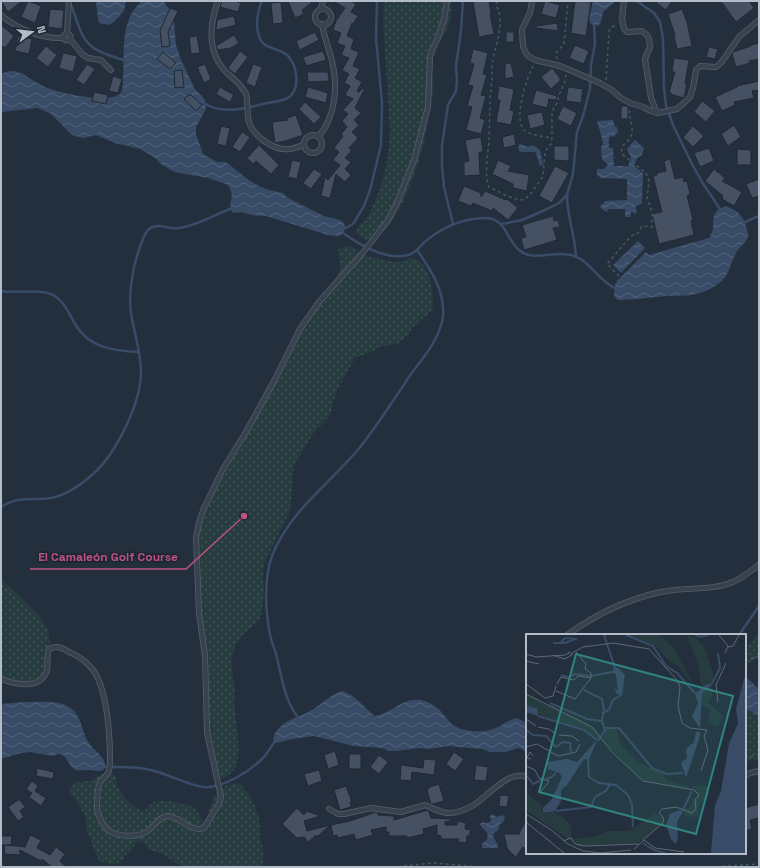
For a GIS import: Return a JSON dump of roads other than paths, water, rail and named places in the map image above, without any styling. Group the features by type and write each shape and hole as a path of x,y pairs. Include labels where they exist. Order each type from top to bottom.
{"lane":[{"path":"65,36 69,1"},
{"path":"218,1 211,29 212,45 217,59 226,71 242,87 246,94 251,128 258,136 269,144 289,149 304,145"},
{"path":"321,9 328,10 331,15 329,22 322,24 317,22 315,17 317,12 321,9 323,1"},
{"path":"1,679 8,682 28,684 39,682 47,672 47,656 50,649 53,647 60,647 82,659 94,670 102,688 109,728 109,772 100,782 97,808 100,821 111,832 130,836 145,832 162,817 170,816 193,828 200,830 204,828 219,804 221,797 207,732 205,656 199,612 196,537 200,519 223,469 246,432 300,329 319,302 361,255 388,220 397,203 414,160 428,107 430,57 432,48 438,38 447,1"},
{"path":"532,1 530,13 522,29 523,47 527,55 535,60 560,66 585,78 600,83 632,104 657,113 678,109 684,104 690,97 696,70 700,66 716,67 721,63 739,37 759,20"},
{"path":"624,1 622,22 624,29 627,32 642,31 648,35 650,39 650,47 645,59 651,98 657,113"},
{"path":"1,15 22,29 55,38 70,35 70,39 82,54 88,58 101,60 111,70"},
{"path":"319,136 330,119 335,75 322,24"},
{"path":"312,134 319,136 323,144 322,148 318,152 309,152 304,145 305,139 312,134"},
{"path":"569,634 593,619 634,599 672,590 715,586 733,582 759,565"},
{"path":"746,775 750,772 759,771"},
{"path":"329,809 338,814 370,808 401,812 425,805 448,813 460,811 478,802 508,778 517,775 526,777"}],"water":[{"path":"96,1 126,1 124,11 114,22 108,25 100,23 98,20"},
{"path":"142,1 163,1 170,10 174,22 176,45 181,60 195,89 205,100 206,109 196,127 196,134 203,154 217,162 226,162 250,181 261,187 283,193 288,198 324,216 343,222 346,228 343,233 339,236 328,235 266,216 252,215 242,212 233,213 230,209 232,194 228,185 208,178 175,172 162,165 154,157 140,149 115,143 96,135 83,138 72,135 51,114 38,108 1,112 1,75 9,71 21,73 41,85 72,94 95,98 106,98 114,97 120,94 123,84 126,27 135,9"},
{"path":"593,1 616,1 603,12 601,22 598,26 591,24 589,19"},
{"path":"613,120 618,132 613,137 611,136 609,138 609,148 613,148 614,166 628,166 631,158 627,149 635,140 644,148 642,155 637,158 634,166 643,173 642,203 635,207 637,212 635,214 631,212 630,217 625,217 625,209 609,209 606,212 600,207 605,201 627,200 627,179 601,178 597,175 597,169 604,169 608,165 602,159 601,146 603,146 603,143 597,121"},
{"path":"520,144 528,147 533,145 540,150 543,165 540,166 536,153 519,151 518,147"},
{"path":"726,206 740,215 748,232 748,238 736,253 725,278 721,282 704,292 689,295 631,300 618,300 614,296 617,281 646,252 649,255 709,238 712,233 713,220 716,212"},
{"path":"638,241 645,248 621,273 613,265"},
{"path":"746,677 759,689 759,716 746,709"},
{"path":"342,691 352,695 375,716 387,712 403,703 421,700 437,708 455,726 472,731 489,730 516,718 526,723 526,752 518,748 506,752 490,752 482,749 448,746 429,749 419,748 388,751 382,748 354,746 314,736 276,743 273,739 276,732 284,723 307,713"},
{"path":"55,702 74,711 80,720 87,740 103,759 105,765 103,770 77,770 72,767 64,756 59,754 52,756 31,752 21,753 1,759 1,704"},
{"path":"492,814 497,817 502,815 505,817 504,821 500,824 498,830 493,836 498,848 482,848 482,844 487,840 488,834 480,824 482,822 490,822 490,816"}],"waterway":[{"path":"205,104 218,109 238,109 286,99 291,96 294,91 296,85 296,73 288,56 285,53 262,43 258,34 257,20 262,1"},
{"path":"346,228 353,224 364,206 370,190 381,145 382,103 376,38 377,1"},
{"path":"453,224 444,187 442,145 448,105 456,91 456,66 461,31 463,1"},
{"path":"637,1 654,13 660,22 663,38 664,88 666,105 673,125 691,162 720,209"},
{"path":"69,3 72,7 83,37 88,43 101,52 124,60"},
{"path":"502,224 522,220 545,210 559,203 567,195 573,174 577,132 590,89 591,64 595,44 594,25"},
{"path":"567,195 568,211 576,256"},
{"path":"1,507 18,500 47,499 57,497 74,489 84,482 102,465 126,427 137,398 140,384 141,365 131,313 130,297 135,262 144,235 152,227 185,227 230,209"},
{"path":"745,222 759,216"},
{"path":"343,233 374,251 391,256 400,256 414,253 433,235 454,224 477,218 492,219 502,225 515,245 525,254 538,256 567,254 574,256 580,259 604,281 615,288"},
{"path":"297,716 292,709 286,694 270,637 266,594 269,565 272,556 289,525 300,511 361,446 426,354 439,332 443,316 442,298 432,273 417,250"},
{"path":"1,291 35,291 53,295 63,304 75,324 87,338 103,347 120,351 139,352"},
{"path":"740,634 759,606"},
{"path":"105,767 140,768 157,772 196,786 210,787 227,782 243,774 264,757 275,741"}],"place":[{"name":"El Camaleón Golf Course","path":"244,516"}]}
